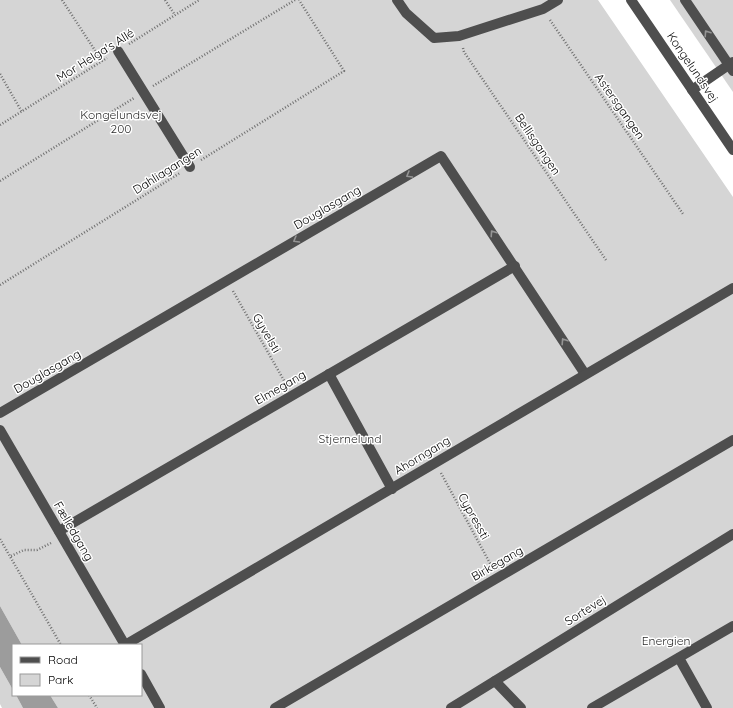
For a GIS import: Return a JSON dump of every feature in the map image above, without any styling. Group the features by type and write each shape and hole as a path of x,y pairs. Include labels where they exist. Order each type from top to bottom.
{"street":[{"path":"397,0 406,14 434,38 459,36 543,9 558,0"},
{"name":"Kongelundsvej","path":"631,0 733,150"},
{"path":"685,0 732,66 692,90"},
{"path":"118,51 190,167"},
{"name":"Douglasgang","path":"0,413 441,156 586,374"},
{"name":"Elmegang","path":"59,531 515,266"},
{"name":"Ahorngang","path":"127,644 733,288"},
{"path":"329,374 392,489"},
{"name":"Fælledgang","path":"0,430 124,644"},
{"name":"Birkegang","path":"275,708 733,440"},
{"name":"Sortevej","path":"451,708 733,534"},
{"path":"592,708 733,626"},
{"path":"679,658 707,708"},
{"path":"142,676 160,708"},
{"path":"494,681 521,708"}],"path":[{"path":"62,0 102,61"},
{"path":"165,0 175,15"},
{"name":"Mor Helga's Allé","path":"0,125 199,0"},
{"name":"Dahliagangen","path":"0,285 344,71 299,0"},
{"name":"Astersgangen","path":"543,9 684,214"},
{"name":"Bellisgangen","path":"459,36 464,52 606,260"},
{"path":"0,74 22,112"},
{"name":"Gyvelsti","path":"227,281 292,395"},
{"name":"Cypressti","path":"435,463 498,578"},
{"path":"11,556 24,550 37,550 53,542 50,536 59,531"},
{"path":"0,539 61,644"},
{"path":"90,696 97,708"}],"green space":[{"name":"Stjernelund","path":"0,0 598,0 733,197 733,708 58,708 51,696 142,696 142,644 21,644 0,606"},
{"path":"670,0 733,0 733,92"},
{"path":"0,667 12,688 12,696 17,696 23,708 2,708 0,704"}],"shaded area":[{"path":"0,606 21,644 12,644 12,688 0,667"},
{"path":"17,696 51,696 58,708 23,708"}],"park label":[{"name":"Kongelundsvej 200","path":"121,121"},
{"name":"Energien","path":"666,640"}]}
